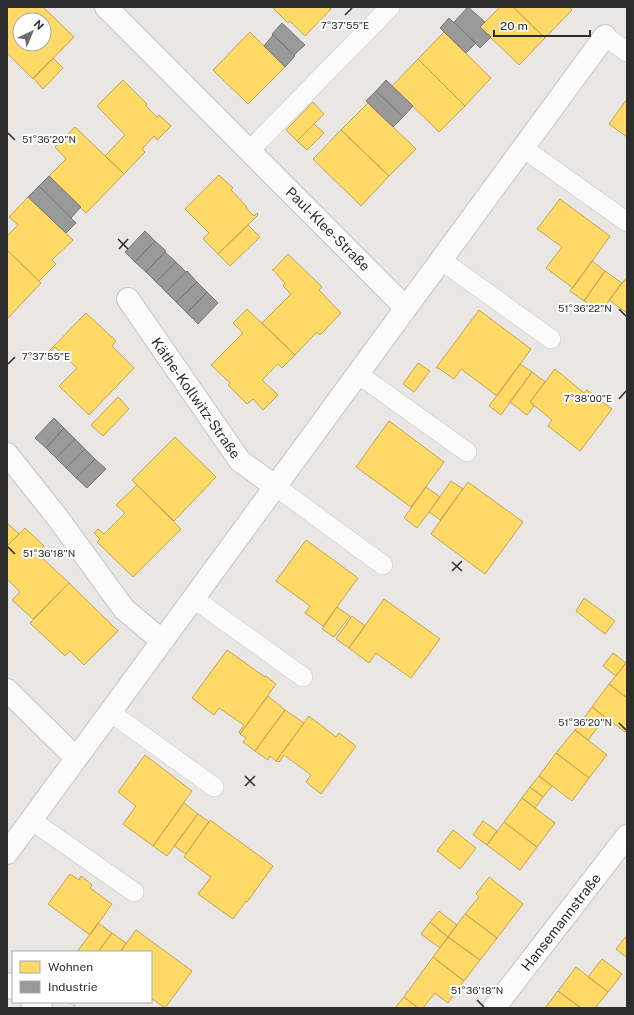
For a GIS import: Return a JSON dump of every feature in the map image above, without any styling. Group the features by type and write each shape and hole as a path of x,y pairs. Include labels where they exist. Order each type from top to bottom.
{"street":[{"name":"Paul-Klee-Straße","path":"106,7 406,308"},
{"path":"7,853 605,36"},
{"name":"Käthe-Kollwitz-Straße","path":"128,299 240,462 275,486"},
{"path":"7,454 57,516 124,609 162,641"},
{"path":"7,690 76,758"},
{"name":"Hansemannstraße","path":"494,1008 627,836"}],"lane":[{"path":"250,150 390,7"},
{"path":"605,36 627,52"},
{"path":"523,148 627,222"},
{"path":"441,260 551,339"},
{"path":"358,374 467,452"},
{"name":"Käthe-Kollwitz-Straße","path":"275,486 382,565"},
{"path":"194,598 303,677"},
{"path":"110,712 214,787"},
{"path":"31,820 134,892"}],"building: Wohnen":[{"path":"8,7 43,7 48,12 12,12 12,52 52,52 52,16 74,37 33,79 7,53"},
{"path":"272,7 330,7 331,9 305,36 290,21 288,23"},
{"path":"500,7 513,7 545,38 519,65 480,27"},
{"path":"513,7 569,7 572,10 545,38"},
{"path":"250,32 285,67 248,104 213,70"},
{"path":"444,32 491,78 465,106 418,59"},
{"path":"53,58 63,68 43,89 33,78"},
{"path":"418,59 465,106 439,132 392,86"},
{"path":"123,80 147,104 146,106 157,117 159,115 171,126 157,140 154,136 142,149 145,152 124,174 105,156 125,135 97,106"},
{"path":"627,99 627,137 609,124"},
{"path":"313,102 324,114 297,141 286,130"},
{"path":"368,103 416,149 389,176 341,130"},
{"path":"314,124 324,133 307,150 297,141"},
{"path":"75,127 124,174 86,213 49,176 66,159 55,147"},
{"path":"341,130 389,176 361,206 313,159"},
{"path":"219,175 233,188 231,190 247,207 246,208 254,216 257,213 258,215 218,254 203,239 209,233 185,209"},
{"path":"28,197 73,240 52,260 56,264 39,281 7,250 7,236 18,225 9,217"},
{"path":"560,199 610,236 573,288 546,268 562,247 537,229"},
{"path":"248,225 260,237 230,266 218,254"},
{"path":"7,250 41,283 7,319"},
{"path":"288,254 322,287 319,290 341,313 320,335 317,332 295,355 262,323 291,294 283,286 285,283 272,269 273,270"},
{"path":"592,261 605,271 584,301 570,291"},
{"path":"605,271 622,283 600,313 584,301"},
{"path":"627,277 627,313 609,300"},
{"path":"247,309 295,355 282,368 278,364 262,380 278,395 263,410 253,399 247,404 228,385 230,383 211,365 243,333 233,323"},
{"path":"479,310 531,349 497,396 461,369 454,379 436,368"},
{"path":"86,313 116,341 112,346 134,368 89,415 59,386 77,368 55,347 48,355 46,354"},
{"path":"418,363 430,371 414,392 403,384"},
{"path":"520,364 532,372 501,415 489,406"},
{"path":"555,369 584,393 587,390 612,409 580,451 548,426 552,420 530,402"},
{"path":"532,372 545,382 530,402 534,406 527,415 510,402"},
{"path":"118,397 129,409 103,436 91,425"},
{"path":"389,421 444,462 411,507 356,467"},
{"path":"175,437 216,477 174,521 132,480"},
{"path":"451,481 463,489 440,520 429,512"},
{"path":"468,482 523,522 485,574 431,534"},
{"path":"137,485 181,529 133,577 97,542 100,539 94,533 98,529 104,534 125,513 116,505"},
{"path":"426,487 440,497 417,528 404,518"},
{"path":"7,523 19,534 7,546"},
{"path":"25,528 44,546 37,553 69,583 33,619 12,600 20,592 7,579 7,546"},
{"path":"306,540 358,578 323,626 305,613 310,606 276,581"},
{"path":"69,583 118,631 84,665 70,651 65,656 30,623"},
{"path":"584,598 615,621 605,634 576,611"},
{"path":"384,599 440,639 411,678 376,653 369,663 349,648"},
{"path":"337,607 350,616 334,637 322,629"},
{"path":"352,616 365,626 349,648 336,639"},
{"path":"227,650 276,684 240,734 239,732 244,725 219,708 214,715 192,698"},
{"path":"613,653 626,663 616,676 603,666"},
{"path":"626,663 627,664 627,698 609,684"},
{"path":"609,684 627,698 627,730 625,732 592,707"},
{"path":"268,696 285,710 255,751 243,742 246,738 240,734"},
{"path":"592,707 605,717 597,728 584,718"},
{"path":"285,710 304,723 276,761 270,756 268,760 255,751"},
{"path":"309,716 336,737 339,733 356,746 321,794 306,782 311,775 284,755 279,762 276,761"},
{"path":"584,718 597,728 588,740 575,730"},
{"path":"575,730 607,755 589,778 556,753"},
{"path":"556,753 589,778 572,801 539,776"},
{"path":"145,755 192,791 153,846 123,824 136,806 118,792"},
{"path":"539,776 552,786 543,797 530,787"},
{"path":"530,787 543,797 535,808 522,798"},
{"path":"522,798 555,823 537,847 504,822"},
{"path":"184,803 198,814 167,856 153,846"},
{"path":"198,814 209,822 186,854 174,846"},
{"path":"210,820 273,866 233,919 198,894 211,877 184,857"},
{"path":"483,821 497,831 487,845 473,835"},
{"path":"504,822 537,847 520,870 487,845"},
{"path":"453,830 476,848 460,869 437,851"},
{"path":"70,874 79,880 81,876 92,885 90,888 112,904 90,935 48,904"},
{"path":"489,877 523,904 497,938 465,914 479,897 476,894"},
{"path":"439,911 457,925 448,937 430,922"},
{"path":"465,914 497,938 480,960 448,937"},
{"path":"430,922 448,937 440,948 421,934"},
{"path":"98,923 112,933 99,951 78,951"},
{"path":"136,930 192,971 165,1008 152,999 152,951 121,951"},
{"path":"112,933 126,943 121,951 99,951"},
{"path":"627,935 627,958 616,949"},
{"path":"448,937 480,960 464,981 433,957"},
{"path":"433,957 464,981 448,1003 435,993 423,1008 418,1008 404,997"},
{"path":"602,959 622,974 608,992 588,977"},
{"path":"576,967 608,992 595,1008 581,1008 558,991"},
{"path":"558,991 581,1008 545,1008"},
{"path":"404,997 418,1008 395,1008"}],"building: Industrie":[{"path":"468,7 485,22 480,27 491,37 480,48 454,22"},
{"path":"449,18 476,43 466,53 440,28"},
{"path":"282,23 305,45 294,55 272,34"},
{"path":"273,35 295,56 285,67 264,46"},
{"path":"386,80 413,106 403,117 376,91"},
{"path":"376,91 403,117 393,127 366,101"},
{"path":"49,176 81,207 71,218 39,186"},
{"path":"39,186 76,223 66,233 28,197"},
{"path":"145,231 155,241 135,262 125,252"},
{"path":"155,241 166,251 146,272 135,262"},
{"path":"165,252 176,262 156,282 146,272"},
{"path":"176,262 186,272 166,292 156,282"},
{"path":"187,271 197,282 176,302 166,292"},
{"path":"197,282 207,292 187,313 176,302"},
{"path":"207,292 218,303 198,324 187,313"},
{"path":"54,418 64,428 46,448 35,438"},
{"path":"64,428 75,439 56,458 46,448"},
{"path":"75,439 85,449 66,468 56,458"},
{"path":"85,449 95,459 76,478 66,468"},
{"path":"95,459 106,469 87,488 76,478"}]}
